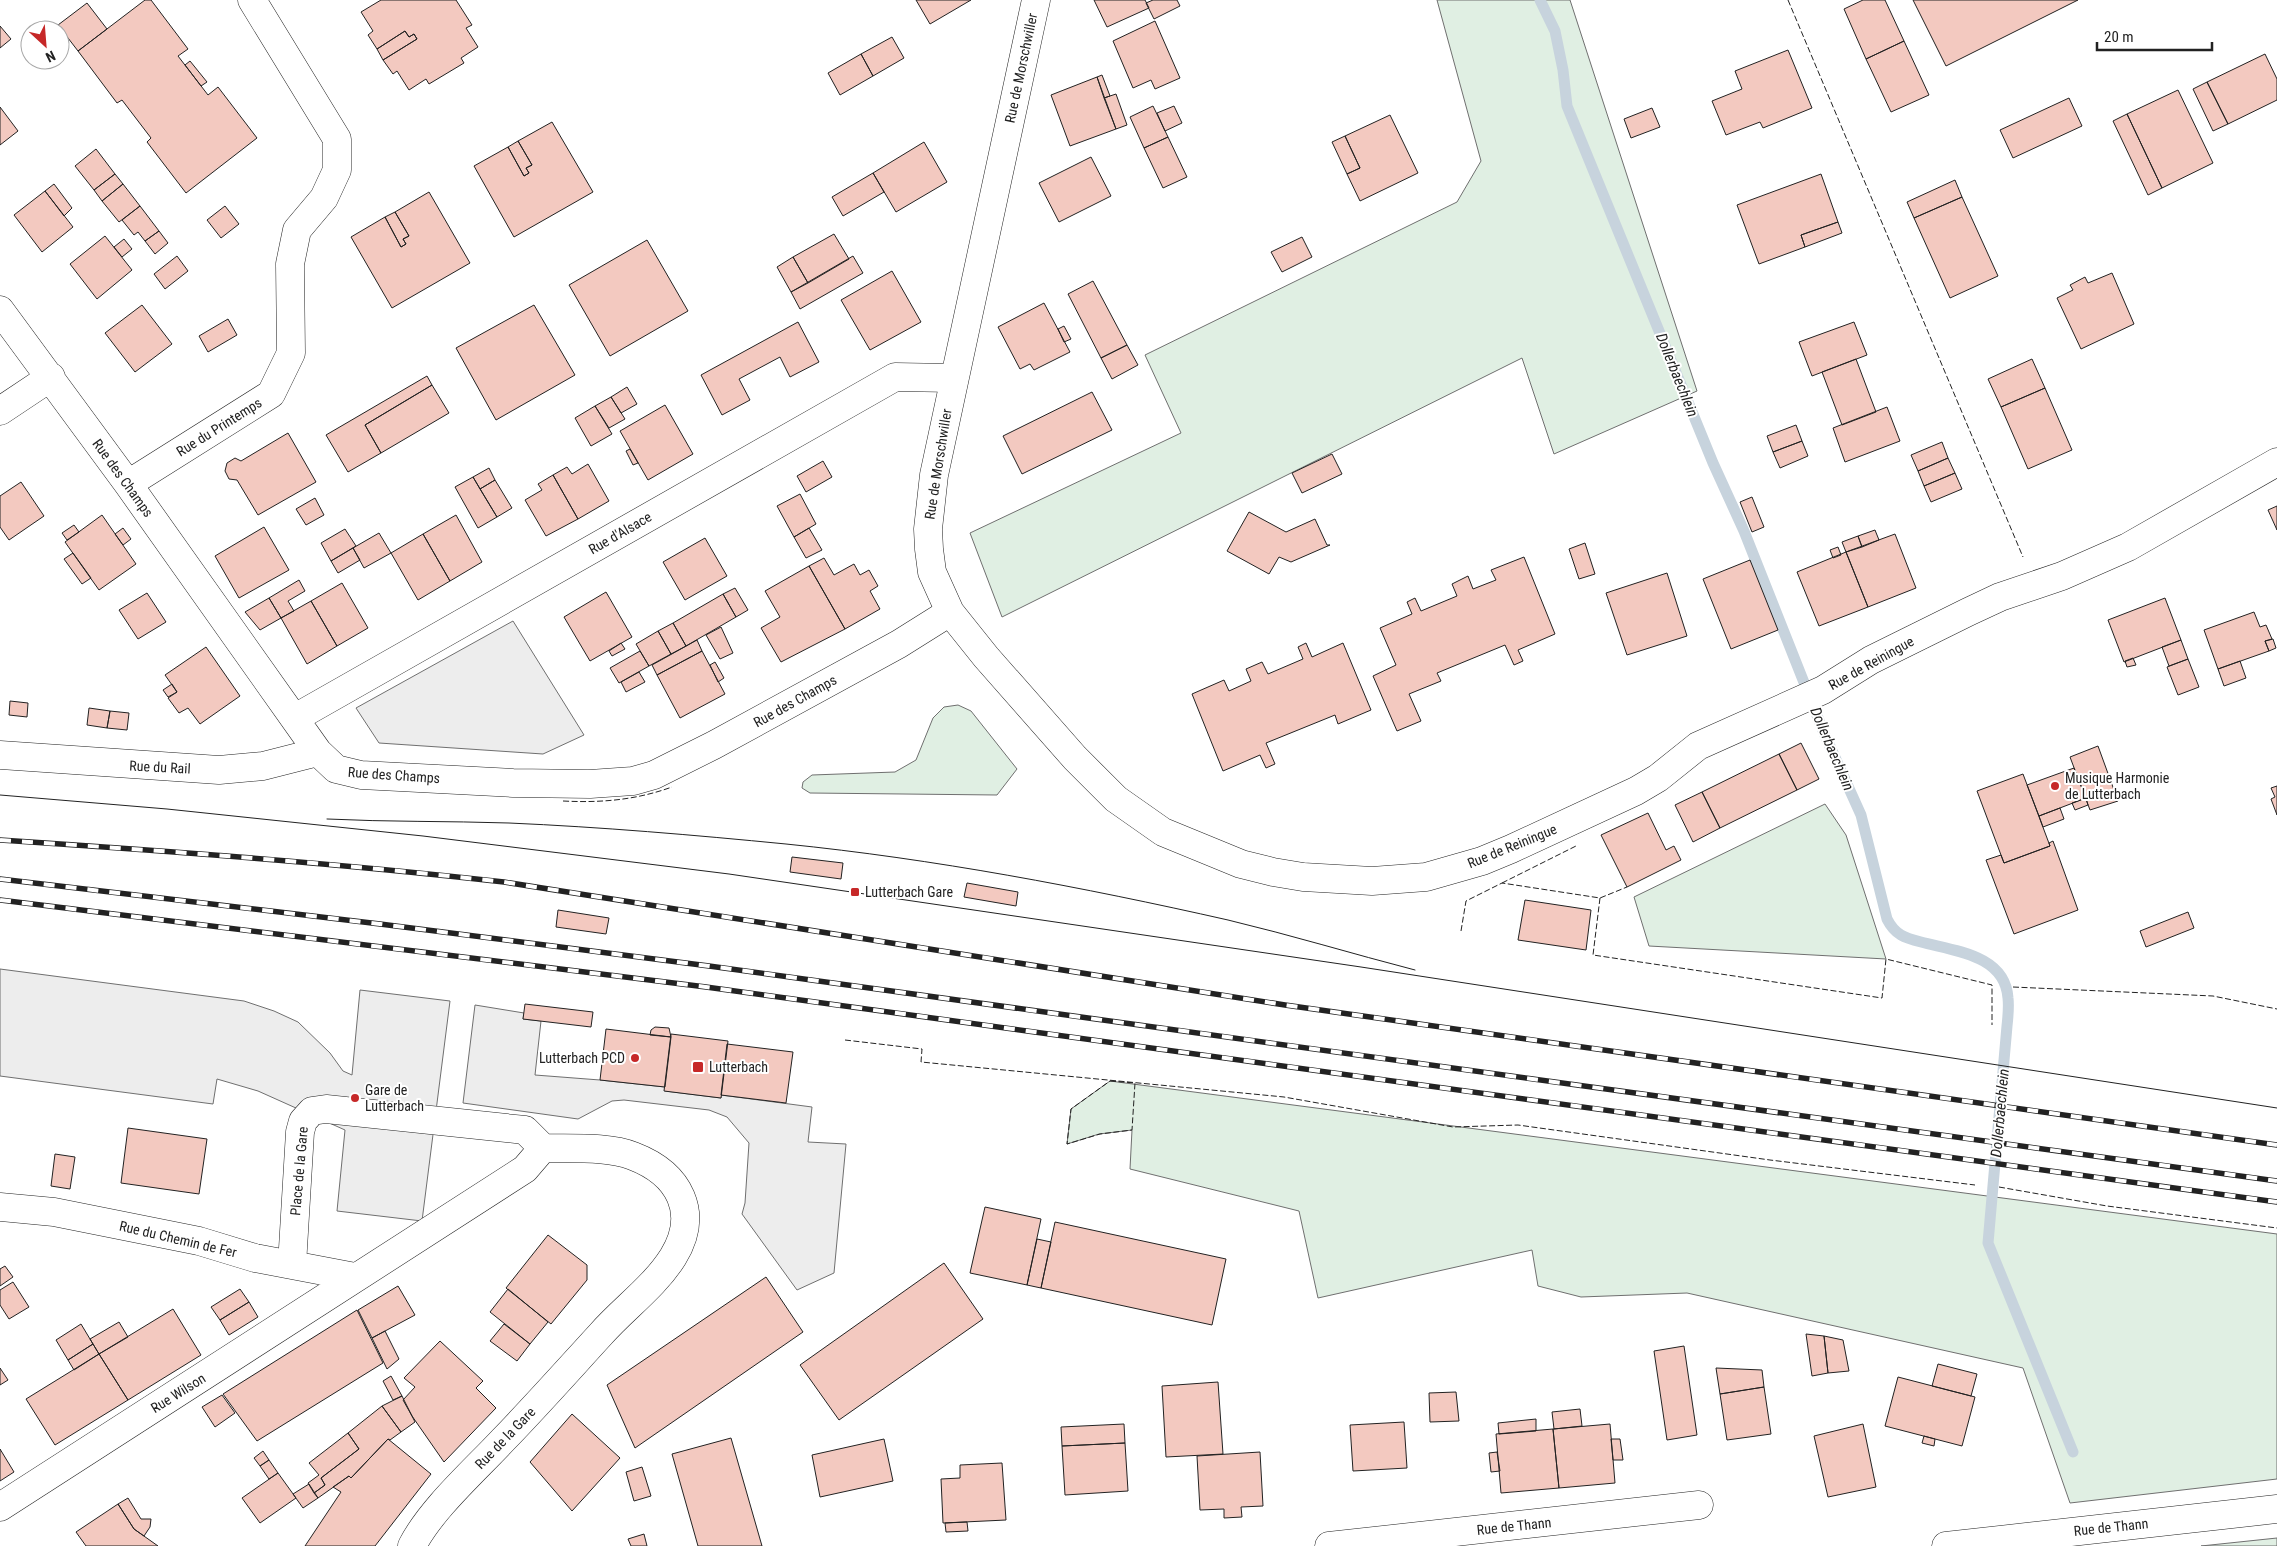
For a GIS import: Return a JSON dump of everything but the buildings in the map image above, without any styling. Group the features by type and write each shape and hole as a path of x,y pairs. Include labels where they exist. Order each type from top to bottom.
{"street":[{"name":"Rue du Printemps","path":"128,484 272,394 290,353 290,264 297,230 324,198 337,170 338,139 252,0"},
{"name":"Rue de Morschwiller","path":"1036,0 953,378 934,475 928,529 932,572 950,612 986,657 1075,758 1116,799 1163,832 1241,864 1273,872 1349,881"},
{"name":"Rue des Champs","path":"0,310 128,484 318,752 336,769 361,775 514,783 590,784 633,781 654,775 714,745 899,644 950,612"},
{"path":"0,411 51,377"},
{"name":"Rue d'Alsace","path":"294,718 895,377 953,378"},
{"name":"Rue de Reiningue","path":"1349,881 1396,881 1426,877 1482,861 1512,849 1636,791 1658,778 1698,746 1811,695 1871,660 1976,608 2031,585 2062,576 2128,548 2277,462"},
{"name":"Rue du Rail","path":"0,755 219,770 263,766 318,752"},
{"name":"Place de la Gare","path":"292,1265 300,1132 303,1120 312,1110 326,1109 525,1130 543,1148"},
{"path":"355,1277 524,1169 543,1148"},
{"name":"Rue de la Gare","path":"412,1546 421,1529 602,1332 657,1278 681,1243 686,1213 682,1196 669,1178 633,1156 611,1151 543,1148"},
{"name":"Rue du Chemin de Fer","path":"0,1208 64,1214 199,1241 255,1258 355,1277"},
{"name":"Rue Wilson","path":"0,1506 272,1333 355,1277"},
{"name":"Rue de Thann","path":"1329,1546 1699,1505"},
{"name":"Rue de Thann","path":"1946,1546 2037,1541 2277,1509"}],"green space":[{"path":"1437,0 1570,0 1697,391 1554,454 1522,358 1002,617 970,533 1181,433 1145,355 1457,202 1481,161"},
{"path":"958,705 971,711 1017,769 997,795 810,793 802,788 803,782 812,775 895,772 916,760 933,718 944,707"},
{"path":"1825,804 1846,835 1886,959 1649,946 1634,897"},
{"path":"1110,1081 2277,1234 2277,1479 2070,1503 2023,1368 1687,1293 1581,1297 1538,1286 1532,1250 1318,1298 1299,1211 1130,1169 1132,1130 1099,1134 1067,1144 1071,1109"},
{"path":"2277,1538 2277,1546 2201,1546"}],"shaded area":[{"path":"513,621 584,735 543,754 379,743 356,708"},
{"name":"Gare de Lutterbach","path":"0,969 244,1001 274,1011 298,1022 330,1053 343,1071 352,1075 360,990 450,1001 422,1221 337,1211 345,1130 258,1091 217,1079 213,1104 0,1076"},
{"path":"475,1005 524,1013 523,1019 541,1021 535,1075 665,1087 665,1091 721,1098 721,1095 812,1107 808,1142 846,1144 834,1273 797,1290 742,1214 745,1203 749,1143 727,1117 709,1110 624,1100 612,1101 578,1119 463,1103"}],"waterway":[{"name":"Dollerbaechlein","path":"1540,0 1555,31 1563,70 1567,106 1713,463 1744,531 1824,733 1861,815 1887,919 1893,929 1905,937 1976,957 1998,972 2005,984 2008,1012 1988,1243 2073,1452"}],"tram line":[{"path":"0,795 167,809 423,836 729,874 1361,967 2277,1108"},
{"path":"327,819 509,823 613,829 841,850 1063,885 1228,920 1415,970"}],"railway":[{"path":"0,840 252,858 504,882 1285,1005 2277,1145"},
{"path":"0,879 380,924 709,966 2277,1181"},
{"path":"0,900 706,987 2277,1202"}],"fence":[{"path":"1788,0 2023,557"},
{"path":"563,801 618,800 672,787"},
{"path":"1502,883 1576,846"},
{"path":"1461,931 1466,901 1502,883 1600,898 1627,887"},
{"path":"1600,898 1593,955 1882,998 1886,959 1992,985 1992,1025"},
{"path":"2013,987 2213,996 2277,1009"},
{"path":"845,1040 922,1049 921,1062 1284,1097 1453,1127 1518,1125 1770,1160 1975,1185"},
{"path":"1110,1081 1135,1083 1132,1130 1100,1134 1067,1144 1071,1109 1110,1081"},
{"path":"1999,1187 2107,1206 2277,1228"}],"place":[{"name":"Musique Harmonie de Lutterbach","path":"2055,786"},
{"name":"Lutterbach Gare","path":"855,892"},
{"name":"Lutterbach PCD","path":"635,1058"},
{"name":"Lutterbach","path":"698,1067"},
{"name":"Gare de Lutterbach","path":"355,1098"}]}
